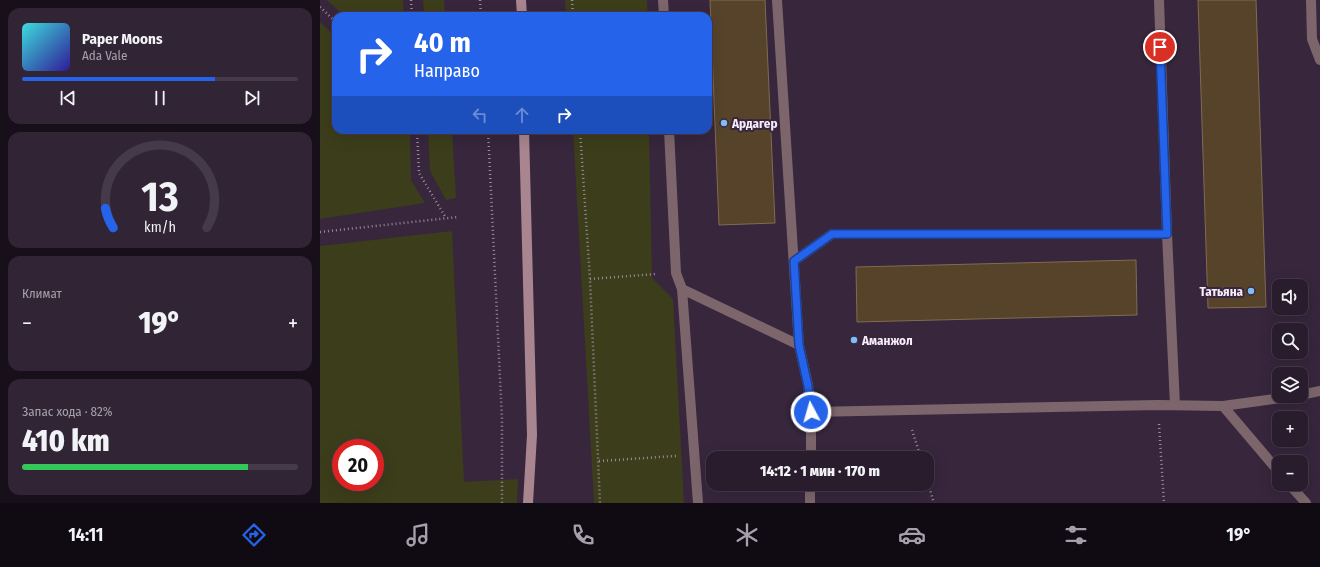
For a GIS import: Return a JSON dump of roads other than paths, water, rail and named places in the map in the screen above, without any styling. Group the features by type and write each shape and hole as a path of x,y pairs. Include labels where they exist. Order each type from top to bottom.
{"main road":[{"path":"521,0 522,12"},
{"path":"524,134 532,435 528,503"}],"street":[{"path":"663,0 664,12"},
{"path":"777,0 799,345 808,386 811,412 810,451"},
{"path":"1159,0 1167,234 1175,405"},
{"path":"1311,0 1312,39 1320,60"},
{"path":"669,134 676,273 682,289 698,503"},
{"path":"794,261 832,234 1167,234"},
{"path":"682,289 799,345"},
{"path":"1308,394 1320,391"},
{"path":"811,412 1175,405 1223,406 1272,399"},
{"path":"1223,406 1272,464"},
{"path":"810,491 810,503"},
{"path":"1295,491 1306,503"}],"place":[{"name":"Ардагер","path":"724,123"},
{"name":"Татьяна","path":"1251,291"},
{"name":"Аманжол","path":"854,340"}]}
